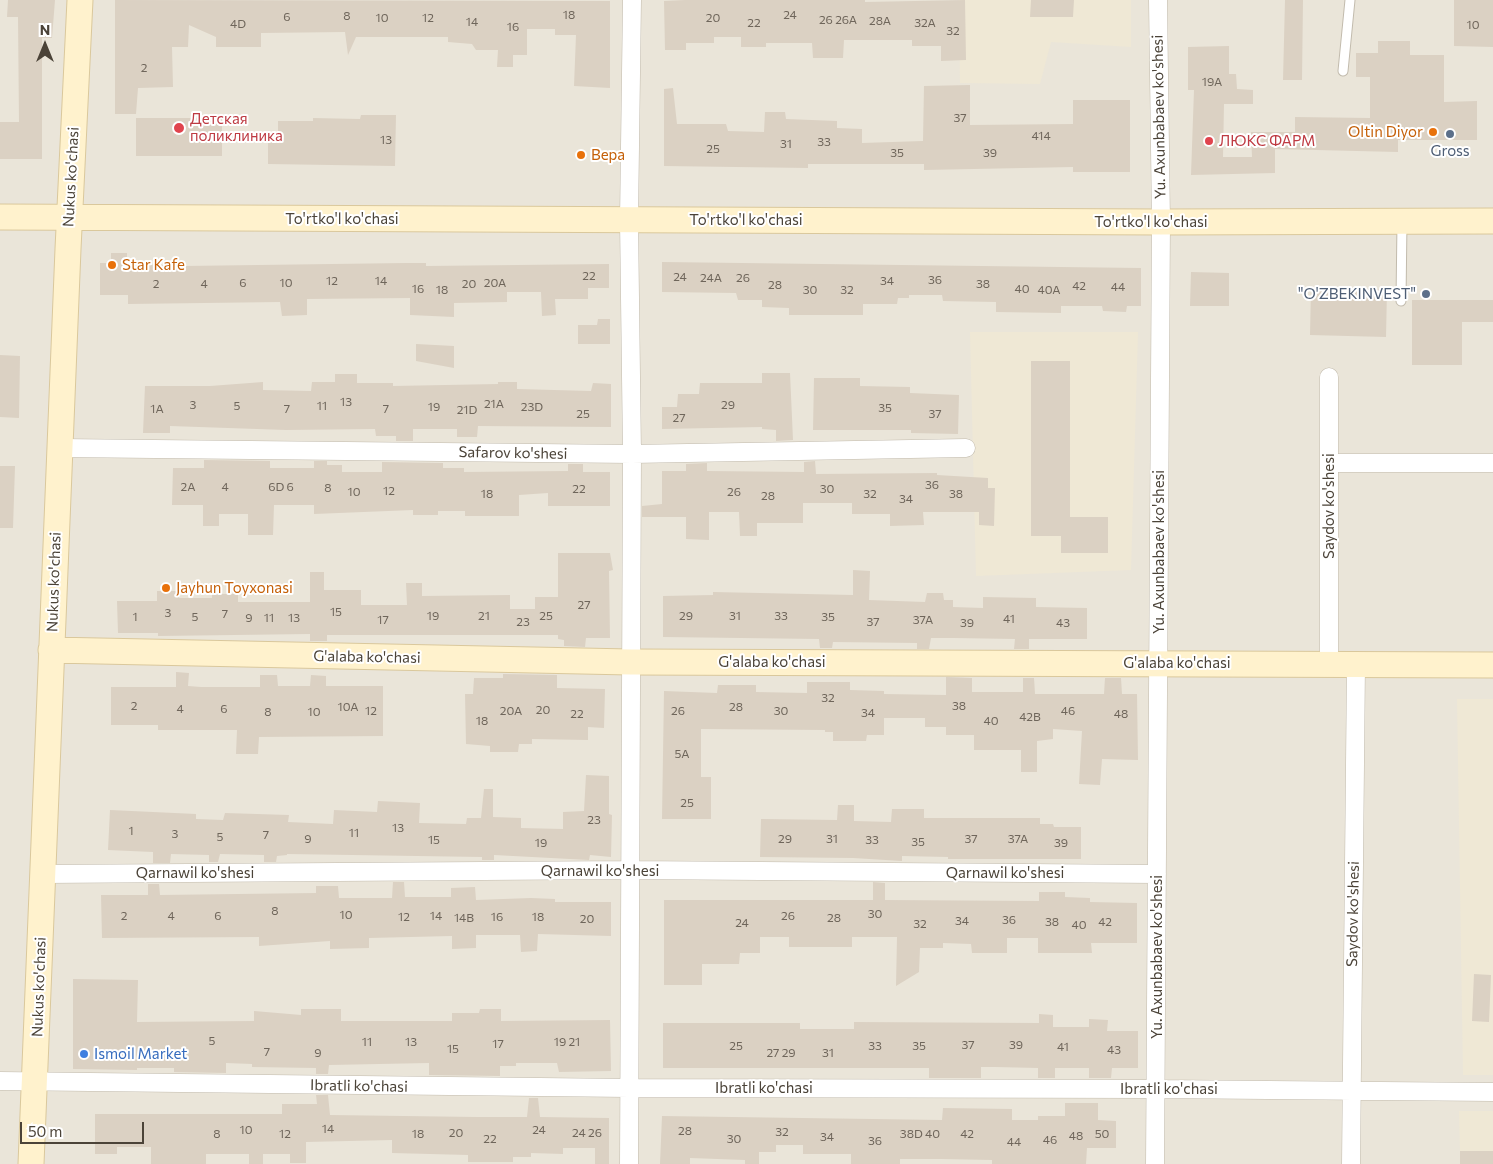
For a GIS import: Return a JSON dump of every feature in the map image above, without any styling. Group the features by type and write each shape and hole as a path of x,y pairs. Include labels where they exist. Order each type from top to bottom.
{"street":[{"name":"Nukus ko'chasi","path":"31,1164 69,218 80,0"},
{"path":"629,1164 632,454 629,220 632,0"},
{"name":"Yu. Axunbabaev ko'shesi","path":"1156,1164 1161,222 1158,0"},
{"name":"To'rtko'l ko'chasi","path":"0,217 1161,222 1493,221"},
{"name":"Saydov ko'shesi","path":"1329,377 1329,664"},
{"name":"Safarov ko'shesi","path":"60,448 632,454 966,448"},
{"path":"1329,463 1493,463"},
{"name":"G'alaba ko'chasi","path":"51,650 630,662 1493,665"},
{"name":"Saydov ko'shesi","path":"1351,1164 1356,664"},
{"name":"Qarnawil ko'shesi","path":"43,874 629,870 1157,874"},
{"name":"Ibratli ko'chasi","path":"0,1081 35,1083 629,1088 1493,1092"}],"lane":[{"path":"1343,71 1350,0"},
{"path":"1401,301 1402,221"}],"shaded area":[{"path":"0,0 1493,0 1493,1164 0,1164"},
{"path":"959,0 1131,0 1131,47 1051,42 1040,84 960,83"},
{"path":"970,332 1138,332 1131,570 976,576"},
{"path":"1457,699 1493,699 1493,1075 1463,1075"},
{"path":"1459,1111 1493,1111 1493,1151 1460,1151"}],"building":[{"path":"8,0 55,0 52,38 42,38 42,159 0,159 0,122 19,122 18,17 7,17"},
{"path":"115,0 610,1 610,88 574,86 576,35 555,35 555,29 527,29 527,55 513,55 513,67 497,67 498,50 476,50 472,44 448,42 448,37 356,37 348,55 345,32 261,33 261,47 216,47 216,37 189,25 188,47 172,47 173,87 138,88 136,114 115,114"},
{"path":"865,0 865,2 965,0 966,60 941,61 941,46 912,46 912,40 844,40 843,58 813,58 812,43 766,43 766,47 741,47 741,37 714,37 714,43 686,43 686,50 665,50 664,1"},
{"path":"1031,0 1074,0 1073,17 1030,17"},
{"path":"1285,0 1303,0 1302,80 1283,80"},
{"path":"1454,0 1493,0 1493,47 1454,46"},
{"path":"1378,41 1410,41 1410,55 1444,55 1444,102 1477,101 1477,140 1398,140 1398,152 1275,149 1275,173 1191,175 1194,90 1188,90 1188,47 1229,46 1229,74 1236,74 1237,89 1253,90 1253,104 1224,104 1223,157 1252,157 1251,132 1295,132 1295,117 1370,118 1370,77 1356,77 1356,53 1378,53"},
{"path":"970,85 970,125 1073,124 1073,100 1130,100 1130,172 1073,172 1073,167 924,170 924,164 808,164 808,168 664,166 664,89 673,88 677,124 726,124 728,131 764,132 765,112 785,112 786,119 837,121 837,128 862,129 862,143 923,141 924,86"},
{"path":"361,115 396,115 395,166 268,164 268,140 278,140 278,121 313,121 313,118 360,119"},
{"path":"136,118 222,118 222,156 136,156"},
{"path":"111,253 127,253 127,264 184,266 406,263 426,263 426,266 609,264 609,288 588,288 588,299 555,299 556,315 542,316 541,292 507,292 507,302 454,303 454,317 410,315 410,298 307,299 307,315 282,316 280,302 128,304 128,295 100,295 100,263 111,263"},
{"path":"662,262 1141,268 1141,306 1127,306 1126,312 1103,311 1102,306 1061,306 1061,313 996,312 996,302 943,301 942,295 909,295 909,298 898,298 897,304 863,304 863,315 789,315 789,308 762,307 762,300 738,300 736,293 662,292"},
{"path":"1191,272 1229,273 1229,306 1190,306"},
{"path":"1311,288 1387,289 1386,337 1310,335"},
{"path":"1412,300 1493,300 1493,322 1462,322 1462,365 1412,365"},
{"path":"598,319 610,319 610,344 578,344 578,325 597,325"},
{"path":"416,344 454,346 454,368 416,361"},
{"path":"0,355 20,356 19,418 0,417"},
{"path":"1031,361 1070,361 1070,517 1108,517 1108,553 1061,553 1061,536 1031,536"},
{"path":"762,373 790,373 793,440 776,441 776,430 762,429 762,427 662,429 662,407 677,407 678,394 699,394 700,383 762,383"},
{"path":"335,374 357,374 357,383 393,383 393,386 517,382 517,389 591,391 593,383 611,384 611,427 478,426 477,437 457,437 457,429 413,429 413,441 396,441 396,436 376,436 375,429 286,430 170,426 170,433 143,433 145,386 210,386 263,382 263,390 311,391 312,382 335,382"},
{"path":"814,378 860,378 860,386 910,387 910,393 959,395 958,434 911,433 911,430 813,430"},
{"path":"204,460 270,461 270,468 314,468 314,461 327,461 327,465 342,465 342,472 382,472 382,462 443,463 443,468 464,468 464,472 568,471 568,464 583,464 583,472 610,472 610,506 548,506 548,493 519,495 519,516 465,516 465,511 438,511 438,515 413,515 413,510 314,514 314,505 274,505 273,535 248,535 248,514 219,514 219,526 203,526 203,505 172,505 173,468 204,468"},
{"path":"815,461 816,474 937,473 937,475 988,478 988,488 995,488 994,526 979,525 979,512 923,512 924,525 890,526 890,514 852,514 852,503 803,503 803,523 757,523 757,536 740,536 739,512 709,512 709,540 686,539 686,517 642,517 642,506 662,504 662,471 686,471 686,464 707,463 707,471 804,472 804,462"},
{"path":"0,466 15,466 13,528 0,528"},
{"path":"558,553 610,553 613,570 609,571 610,638 586,638 585,647 564,646 564,640 558,639 558,635 327,635 327,641 310,641 310,634 158,636 158,633 118,633 117,601 157,601 157,591 179,591 179,598 212,598 212,594 238,594 238,602 310,602 310,572 324,572 324,590 361,590 361,605 407,605 406,583 422,583 422,596 510,595 510,609 535,609 535,597 558,597"},
{"path":"853,570 870,571 869,600 925,602 927,593 943,593 944,600 953,600 953,607 983,608 983,597 1036,598 1036,607 1087,608 1087,639 1029,639 1029,649 1014,649 1015,639 931,638 929,649 917,649 917,643 833,642 832,648 820,648 819,639 663,637 663,596 713,595 713,592 853,595"},
{"path":"176,672 189,673 188,686 201,687 260,687 260,675 277,675 278,686 310,686 311,675 326,676 326,686 383,686 383,736 259,737 258,754 236,754 237,730 158,730 158,725 111,725 111,687 176,687"},
{"path":"503,674 557,675 557,688 605,689 604,728 588,727 588,740 532,739 532,744 519,744 518,752 490,752 490,746 466,744 465,694 473,694 474,678 503,678"},
{"path":"946,677 972,678 972,692 1023,692 1023,678 1034,678 1035,694 1104,694 1105,678 1121,678 1122,694 1137,694 1138,760 1102,759 1100,785 1079,784 1082,731 1053,729 1053,739 1037,741 1037,772 1021,772 1021,750 974,750 974,735 946,735 946,727 925,727 925,718 884,718 884,735 867,735 866,741 833,741 833,732 825,732 825,730 701,729 701,777 711,777 711,819 662,819 664,691 717,693 718,685 756,685 756,692 807,693 807,682 850,682 850,690 884,691 884,694 946,695"},
{"path":"586,775 609,776 609,814 612,815 611,857 590,855 589,860 494,855 494,860 482,860 482,857 287,854 277,856 276,862 264,862 264,855 220,854 218,862 209,862 209,855 171,854 170,863 153,863 153,852 108,850 110,810 196,814 196,819 223,820 225,813 289,815 288,822 333,824 334,810 377,812 378,801 420,803 419,823 466,824 467,818 481,818 484,789 493,789 493,817 521,818 521,828 563,829 563,812 584,811"},
{"path":"838,805 854,805 854,821 891,822 892,809 924,809 924,818 1040,818 1040,824 1053,824 1054,827 1081,827 1081,859 948,859 948,857 902,856 902,861 853,858 760,857 761,819 837,820"},
{"path":"393,882 404,882 405,897 451,897 451,888 475,887 476,900 531,898 555,899 555,902 611,902 611,936 538,934 537,951 521,952 520,935 476,935 476,948 452,949 452,936 369,938 369,948 330,949 330,941 259,946 259,937 102,938 101,895 148,895 148,884 159,884 160,895 316,893 316,886 338,886 339,898 392,898"},
{"path":"873,882 885,883 885,900 1039,901 1039,892 1065,892 1065,897 1090,898 1090,902 1137,903 1137,943 1091,943 1092,953 1038,953 1038,938 1007,938 1007,953 972,953 971,944 943,943 943,948 920,948 919,972 896,986 897,937 852,937 852,947 789,947 789,937 760,937 760,953 740,953 739,964 702,964 702,985 664,985 664,900 873,900"},
{"path":"1474,974 1491,975 1489,1022 1472,1021"},
{"path":"73,979 138,980 137,1022 254,1021 254,1011 301,1015 301,1009 341,1009 341,1021 452,1021 452,1013 479,1013 480,1009 501,1009 501,1021 610,1020 611,1071 559,1072 557,1063 516,1063 516,1066 500,1066 500,1076 429,1075 429,1063 329,1065 328,1074 316,1074 316,1068 252,1067 252,1064 226,1063 226,1073 174,1072 174,1068 137,1068 137,1070 73,1069"},
{"path":"1039,1014 1053,1015 1053,1027 1089,1027 1089,1019 1108,1020 1107,1031 1138,1031 1138,1068 1112,1068 1111,1078 1089,1078 1089,1068 1055,1068 1055,1078 1038,1078 1038,1068 981,1067 981,1078 929,1078 929,1068 663,1068 663,1023 800,1023 800,1029 854,1029 854,1022 1039,1023"},
{"path":"316,1095 328,1095 330,1115 477,1117 527,1117 529,1098 538,1098 540,1117 609,1118 609,1164 595,1164 595,1148 563,1148 563,1154 531,1153 531,1157 513,1157 513,1162 468,1162 468,1155 392,1153 392,1140 306,1142 306,1163 290,1163 290,1154 263,1154 263,1164 249,1164 249,1154 206,1154 206,1164 151,1164 151,1147 117,1147 117,1154 95,1154 95,1114 282,1114 282,1104 317,1104"},
{"path":"1065,1103 1098,1103 1098,1120 1116,1121 1116,1148 1087,1148 1086,1164 992,1164 992,1160 900,1159 900,1164 851,1164 851,1154 803,1154 803,1145 776,1145 776,1152 759,1152 759,1164 745,1164 745,1160 690,1158 690,1164 660,1164 662,1116 942,1120 943,1108 1012,1109 1012,1120 1038,1120 1038,1116 1065,1116"},
{"path":"1460,1151 1493,1151 1493,1164 1460,1164"}],"place":[{"name":"Детская поликлиника","path":"179,128"},
{"name":"Oltin Diyor","path":"1433,132"},
{"name":"Gross","path":"1450,134"},
{"name":"ЛЮКС ФАРМ","path":"1209,141"},
{"name":"Вера","path":"581,155"},
{"name":"Star Kafe","path":"112,265"},
{"name":"\"O'ZBEKINVEST\"","path":"1426,294"},
{"name":"Jayhun Toyxonasi","path":"166,588"},
{"name":"Ismoil Market","path":"84,1054"}]}
